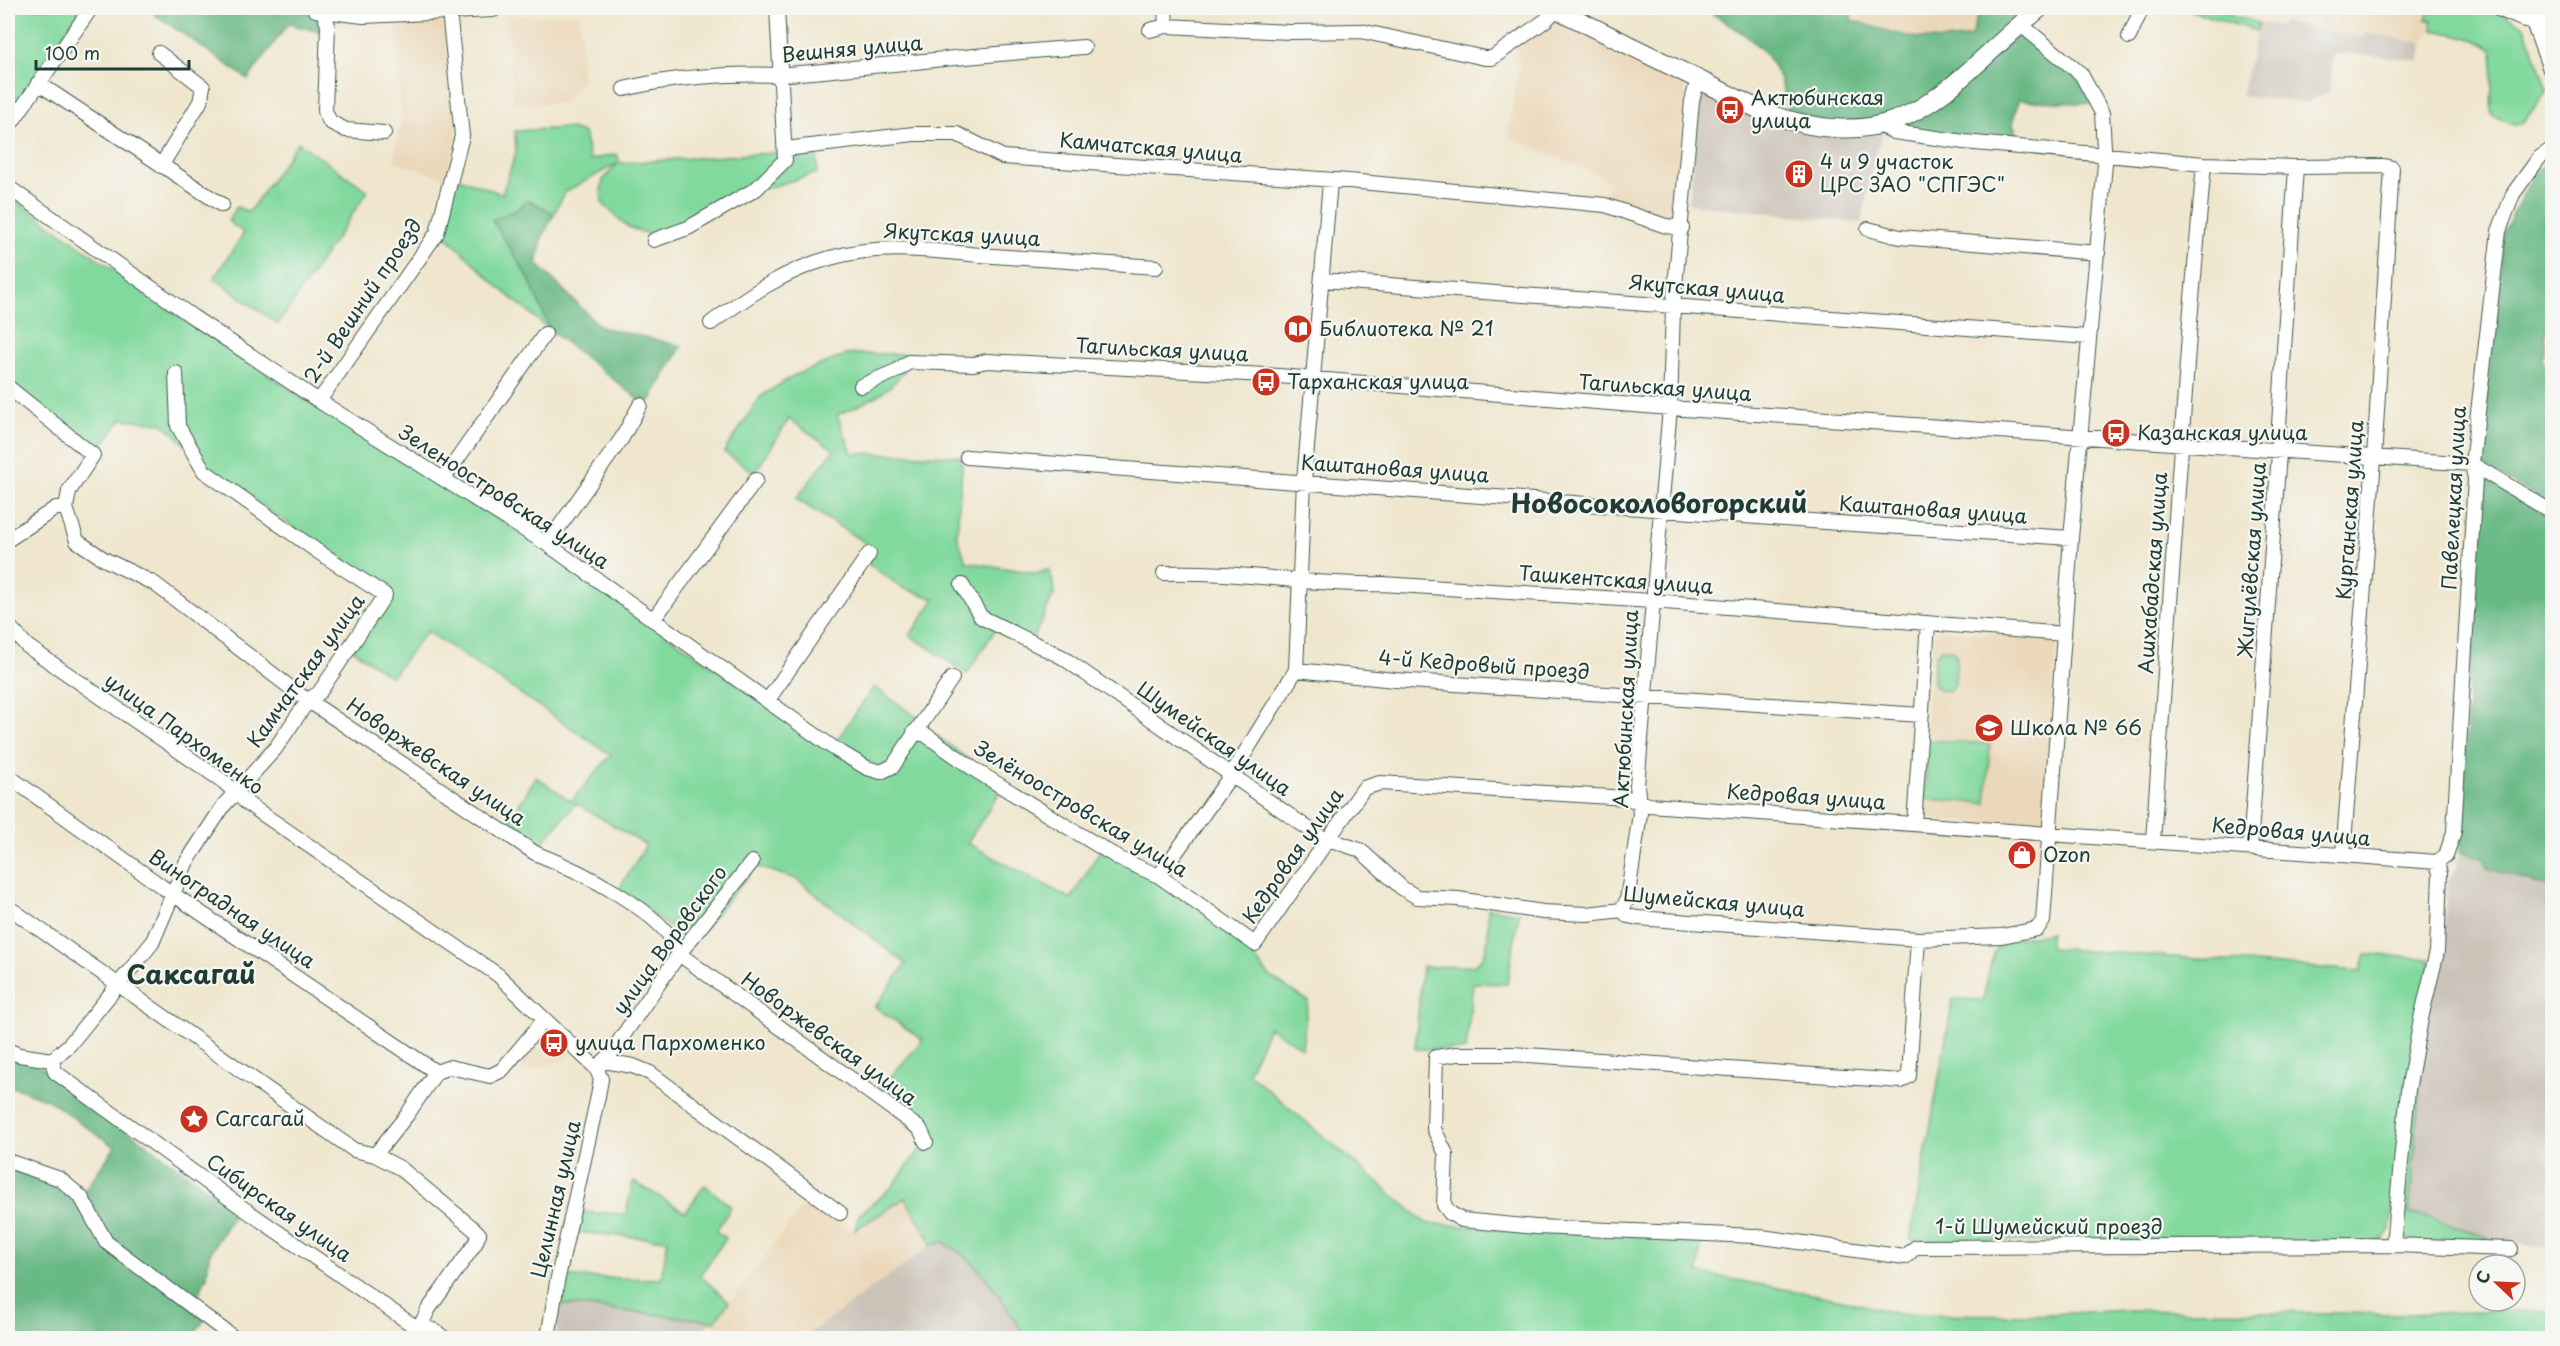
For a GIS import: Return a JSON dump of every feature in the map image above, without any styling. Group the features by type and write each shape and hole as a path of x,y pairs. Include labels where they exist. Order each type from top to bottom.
{"main road":[{"path":"319,8 363,14 494,8"},
{"path":"1555,8 1766,113 1797,124 1832,129 1880,124 1900,119 1934,101 1958,84 2020,24 2040,8"},
{"path":"2501,8 2525,18 2532,13 2553,18"},
{"path":"2532,13 2553,69"}],"street":[{"path":"8,128 91,8"},
{"path":"319,8 328,25 326,111 330,122 346,130 384,133"},
{"path":"654,240 688,228 756,189 785,160 778,75 777,8"},
{"path":"1165,8 1166,26"},
{"path":"1150,30 1166,26 1290,32 1361,31 1492,58 1546,20 1555,8"},
{"path":"2129,37 2142,8"},
{"name":"2-й Вешний проезд","path":"319,400 437,233 462,136 449,11"},
{"path":"2020,24 2081,74 2102,113 2105,154 2064,634 2050,834"},
{"name":"Вешняя улица","path":"624,89 646,84 757,74 778,75 951,60 991,53 1084,47"},
{"path":"159,53 203,87 200,102 160,166"},
{"name":"Актюбинская улица","path":"1622,910 1627,900 1640,814 1637,785 1670,408 1673,308 1692,101 1698,79"},
{"path":"38,83 222,205"},
{"path":"1880,124 1894,132 1964,142 2204,164 2296,167"},
{"name":"Камчатская улица","path":"785,149 914,134 957,134 1003,157 1330,182 1349,181 1605,205 1666,226 1682,228"},
{"name":"Павелецкая улица","path":"2437,862 2446,855 2454,832 2475,479 2472,464 2499,231 2513,194 2539,158 2553,149"},
{"name":"Ашхабадская улица","path":"2153,841 2204,164"},
{"name":"Курганская улица","path":"2296,167 2384,166 2391,168 2374,459 2343,855"},
{"name":"Жигулёвская улица","path":"2250,848 2279,453 2296,167"},
{"path":"1159,876 1232,774 1296,670 1304,481 1330,182"},
{"name":"Зеленоостровская улица","path":"8,187 193,317 319,400 547,544 835,749 867,768 881,772 893,766 952,678"},
{"path":"1868,230 1900,237 2098,253"},
{"name":"Якутская улица","path":"711,323 758,288 787,274 831,258 874,249 934,249 990,256 1156,267"},
{"name":"Якутская улица","path":"1322,280 1500,291 1673,308 2088,338"},
{"path":"444,478 545,334"},
{"name":"Тагильская улица","path":"861,386 896,371 909,362 1056,364 1266,375 2080,439 2472,464"},
{"name":"Камчатская улица","path":"52,1060 70,1044 157,933 171,893 186,863 224,805 275,749 309,699 319,693 385,595 316,551 204,471 178,426 176,374"},
{"path":"8,387 93,455 69,491 66,508 56,508 8,540"},
{"path":"547,544 622,438 640,405"},
{"name":"Каштановая улица","path":"967,457 1662,508 1838,524 2072,538"},
{"path":"2472,464 2553,512"},
{"path":"653,620 756,480"},
{"name":"Новоржевская улица","path":"66,508 77,541 104,560 155,584 300,695 535,853 570,867 652,918 676,943 679,954 920,1129 926,1142"},
{"path":"768,700 869,554"},
{"name":"Ташкентская улица","path":"1164,573 1209,571 1299,580 1652,601 2064,634"},
{"name":"Шумейская улица","path":"962,585 981,617 1062,657 1328,839 1360,850 1402,888 1417,897 1458,899 1542,912 1587,914 1622,910 1628,916 1638,918 1918,939 2002,936 2037,930 2043,921 2050,834"},
{"path":"1914,824 1928,623"},
{"name":"улица Пархоменко","path":"8,625 27,646 224,782 235,794 498,975 544,1020 600,1064"},
{"name":"4-й Кедровый проезд","path":"1296,670 1395,680 1921,715"},
{"name":"Зелёноостровская улица","path":"914,732 926,735 978,772 1120,860 1159,876 1255,944"},
{"name":"Виноградная улица","path":"8,776 171,893 436,1072"},
{"name":"Кедровая улица","path":"1255,944 1365,788 1380,783 1627,798 1639,802 1914,824 2437,862"},
{"name":"улица Воровского","path":"600,1064 679,954 752,861"},
{"path":"2393,1245 2408,1090 2422,1014 2437,952 2440,874 2437,862"},
{"path":"8,907 354,1150 375,1155 400,1168 479,1234 475,1244 428,1310 418,1332"},
{"name":"1-й Шумейский проезд","path":"1918,939 1909,1076 1901,1081 1512,1054 1457,1054 1436,1057 1434,1129 1446,1154 1444,1205 1450,1213 1462,1220 1536,1227 1755,1236 1905,1257 1916,1247 2393,1245 2511,1249"},
{"path":"375,1155 407,1115 436,1072 450,1067 490,1076 502,1070 544,1020"},
{"path":"8,1050 19,1055 52,1060"},
{"name":"Сибирская улица","path":"52,1060 55,1072 240,1206 411,1324 418,1332 444,1338"},
{"path":"600,1064 633,1066 650,1073 840,1213"},
{"name":"Целинная улица","path":"548,1338 556,1282 598,1096 601,1079 600,1064"},
{"path":"8,1161 60,1179 81,1197 106,1242 234,1338"}],"shaded area":[{"path":"1852,8 1980,8 1971,36 1950,42 1915,39 1851,20"},
{"path":"2319,8 2430,8 2427,20 2432,21 2433,30 2422,43 2365,33 2364,37 2316,29"},
{"path":"580,13 582,79 564,103 513,105 508,17"},
{"path":"436,20 445,25 457,137 446,179 394,161 401,118 396,21"},
{"path":"1552,22 1562,22 1683,79 1687,92 1676,215 1672,221 1605,202 1610,181 1508,136 1520,62 1515,58 1515,43"},
{"path":"2283,22 2363,37 2365,33 2422,43 2420,61 2348,53 2333,55 2330,91 2306,103 2241,96 2259,23 2281,25"},
{"path":"1703,94 1711,94 1860,135 1882,134 1875,155 1861,223 1689,204 1698,101"},
{"path":"2552,269 2552,379 2543,361"},
{"name":"Школа № 66","path":"1940,629 2057,639 2046,820 2041,825 2034,827 1922,818 1918,813 1933,634"},
{"path":"2460,852 2484,858 2487,868 2552,888 2552,919 2548,933 2552,935 2552,1250 2489,1238 2429,1217 2409,1214 2425,1022 2442,955 2448,881 2457,867"},
{"path":"564,1045 573,1052 567,1060 522,1072 519,1057 524,1051"},
{"path":"905,1198 931,1241 930,1246 803,1338 719,1338 715,1321 808,1200 855,1230"},
{"path":"943,1242 963,1252 1003,1300 1026,1338 803,1338 930,1246"},
{"path":"560,1304 715,1321 686,1338 555,1338"}],"green space":[{"path":"8,8 82,8 8,114"},
{"path":"146,8 289,8 319,15 321,32 288,24 248,79"},
{"path":"1704,8 1852,8 1851,20 1911,37 1940,40 1971,36 1980,8 2032,8 1971,65 1927,97 1903,110 1877,119 1842,124 1790,117 1779,77 1762,50 1752,40"},
{"path":"2182,8 2231,8 2229,14 2259,23 2256,31"},
{"path":"2430,8 2490,8 2525,26 2547,90 2523,123 2516,125 2493,116 2491,111 2493,52 2489,47 2475,40 2433,30 2432,21 2426,20"},
{"path":"2023,33 2078,78 2093,104 2018,100 2013,124 2022,144 1890,128"},
{"path":"567,128 584,133 590,160 617,154 620,163 817,150 817,173 768,188 757,184 688,224 651,235 628,227 602,203 603,180 618,163 565,192 554,214 529,200 516,210 493,220 529,279 550,330 495,284 443,233 456,177 502,194 516,153 515,131"},
{"path":"298,142 368,191 278,324 214,278 244,233 228,221 237,207 249,212"},
{"path":"2552,163 2552,269 2543,361 2552,379 2552,506 2482,465 2481,449 2504,232 2533,175"},
{"path":"8,195 189,323 314,405 546,548 821,744 836,741 874,687 918,718 928,729 1004,786 967,843 1071,899 1101,849 1155,873 1258,948 1255,958 1270,977 1308,1001 1302,1048 1269,1027 1248,1073 1426,1223 1536,1232 1702,1236 1698,1273 1838,1299 1899,1314 2034,1315 2125,1310 2401,1314 2527,1313 2527,1311 2552,1310 2552,1338 1026,1338 990,1284 969,1260 943,1242 930,1246 931,1241 905,1198 855,1230 859,1215 892,1187 921,1148 922,1138 876,1093 923,1040 875,1007 906,964 796,879 756,866 688,947 682,937 619,889 646,845 576,803 537,849 506,826 536,777 571,801 611,755 427,631 391,677 352,649 390,591 206,469 176,435 161,423 122,419 97,452 8,382"},
{"path":"529,200 554,214 542,238 537,264 601,327 682,346 650,401 641,401 550,330 529,279 492,220 516,210"},
{"path":"849,354 905,354 908,365 886,390 837,415 852,453 960,456 962,467 957,535 966,562 1036,573 1050,570 1055,592 1034,637 995,630 967,674 910,635 935,599 903,588 868,564 872,553 864,542 796,499 834,450 789,419 755,473 724,452 761,396 795,375"},
{"path":"2488,480 2552,519 2552,888 2487,868 2484,858 2460,852 2480,487 2482,481"},
{"path":"1942,649 1951,649 1957,656 1955,684 1949,691 1939,690 1933,682 1935,655"},
{"path":"1928,740 1990,744 1986,803 1924,799"},
{"path":"1488,908 1519,913 1507,984 1473,983 1466,1050 1415,1049 1422,967 1473,966 1479,961 1484,955 1488,940"},
{"path":"2050,933 2050,948 2361,971 2366,954 2431,959 2390,1229 2383,1240 2369,1243 1910,1240 1953,999 1983,1000 1990,966 1998,948 2015,939"},
{"path":"2425,1022 2409,1214 2429,1217 2489,1238 2482,1244 2411,1241 2399,1232 2412,1090"},
{"path":"8,1054 36,1063 236,1210 209,1255 207,1276 195,1301 204,1321 190,1338 8,1338 8,1165 82,1194 115,1147 48,1100 10,1086"},
{"path":"633,1181 685,1212 705,1185 731,1207 716,1231 726,1238 700,1275 729,1302 715,1321 560,1304 565,1277 661,1279 668,1240 575,1232 580,1212 626,1214"}],"place":[{"name":"Актюбинская улица","path":"1730,110"},
{"name":"4 и 9 участок ЦРС ЗАО \"СПГЭС\"","path":"1799,174"},
{"name":"Библиотека № 21","path":"1298,329"},
{"name":"Тарханская улица","path":"1266,382"},
{"name":"Казанская улица","path":"2116,433"},
{"name":"Школа № 66","path":"1989,728"},
{"name":"Ozon","path":"2022,855"},
{"name":"улица Пархоменко","path":"554,1043"},
{"name":"Сагсагай","path":"194,1119"}],"district":[{"name":"Новосоколовогорский","path":"1659,504"},
{"name":"Саксагай","path":"191,975"}]}
